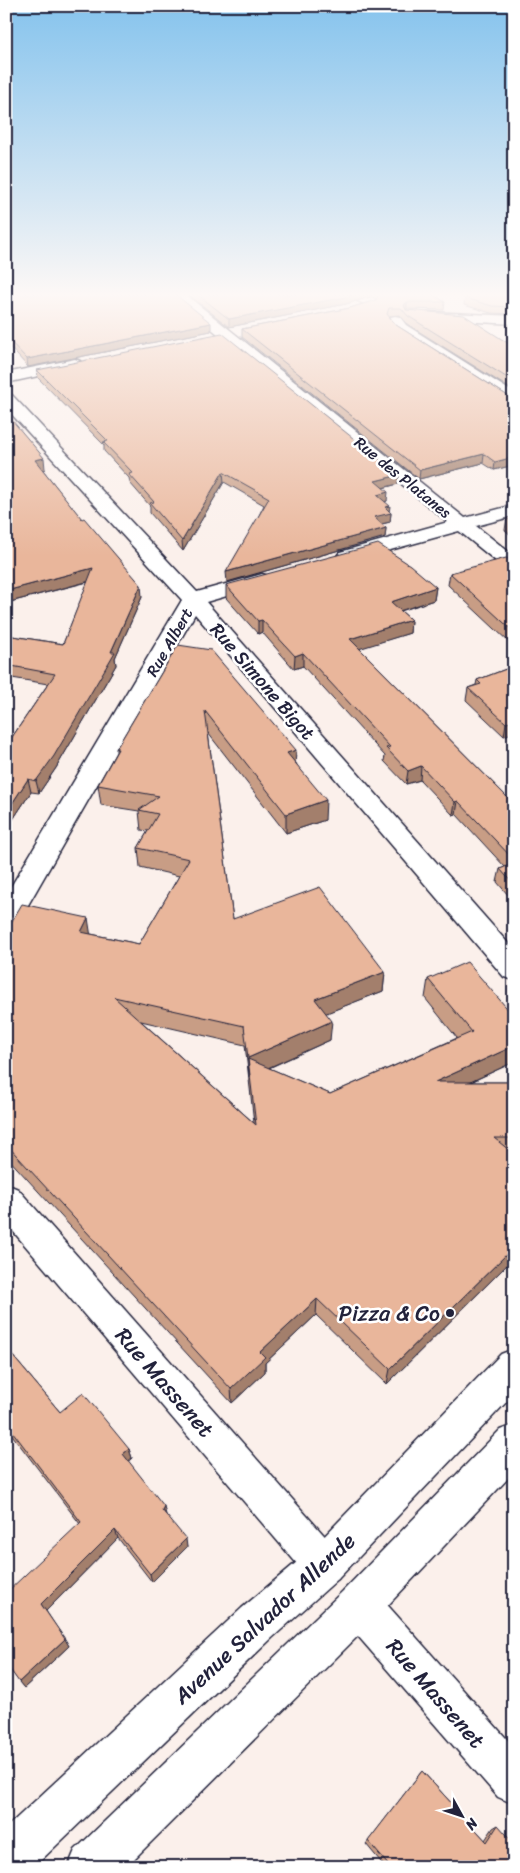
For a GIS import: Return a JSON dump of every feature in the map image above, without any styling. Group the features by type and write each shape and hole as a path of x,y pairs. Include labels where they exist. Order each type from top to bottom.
{"street":[{"name":"Rue des Platanes","path":"285,381 514,566"},
{"path":"485,381 514,400"},
{"name":"Rue Simone Bigot","path":"6,398 193,599 514,969"},
{"path":"329,561 514,510"},
{"name":"Rue Albert","path":"6,919 193,599 281,575"},
{"name":"Rue Massenet","path":"6,1199 324,1565"},
{"name":"Avenue Salvador Allende","path":"6,1861 257,1623 324,1565 514,1367"},
{"path":"92,1867 359,1605 514,1444"},
{"name":"Rue Massenet","path":"359,1605 514,1781"}],"building":[{"path":"48,381 282,381 399,475 375,481 388,492 377,495 390,506 385,507 391,513 374,517 386,528 226,572 269,498 223,472 182,541 150,503 154,502 129,474 133,473 103,442 108,441"},
{"path":"308,381 485,381 514,398 514,433 508,434 514,438 514,457 495,462 484,454 420,470"},
{"path":"6,413 44,458 35,460 82,519 84,518 141,585 111,652 115,652 54,756 36,781 28,779 6,813 6,746 55,674 6,665 6,635 63,644 93,568 6,591"},
{"path":"514,516 514,524 507,518"},
{"path":"378,544 410,565 436,587 391,602 411,620 350,639 514,804 514,860 458,801 455,802 421,766 408,771 386,748 390,747 303,653 295,656 262,620 258,621 226,585"},
{"path":"506,558 514,560 514,632 450,573"},
{"path":"178,645 211,650 296,750 287,753 326,800 286,814 205,711 233,919 320,887 385,972 315,999 332,1021 248,1058 244,1026 114,997 256,1125 248,1059 330,1094 472,1032 428,979 467,962 512,1014 514,1013 514,1046 435,1082 514,1082 514,1138 494,1138 514,1154 514,1247 390,1369 317,1299 260,1352 265,1357 231,1389 6,1144 6,931 22,904 88,918 81,932 139,944 189,859 138,848 158,814 139,810 159,796 98,785 118,749 116,749"},
{"path":"514,666 514,721 506,723 468,688 481,684 477,680"},
{"path":"514,863 514,885 500,869"},
{"path":"6,1348 60,1412 83,1393 129,1449 123,1454 164,1506 162,1510 186,1539 150,1574 115,1530 41,1604 65,1639 19,1682 6,1664 6,1593 81,1522 6,1423"},
{"path":"422,1771 487,1842 498,1825 514,1843 514,1862 511,1867 390,1867 368,1841"}],"place":[{"name":"Pizza & Co","path":"450,1313"}]}
